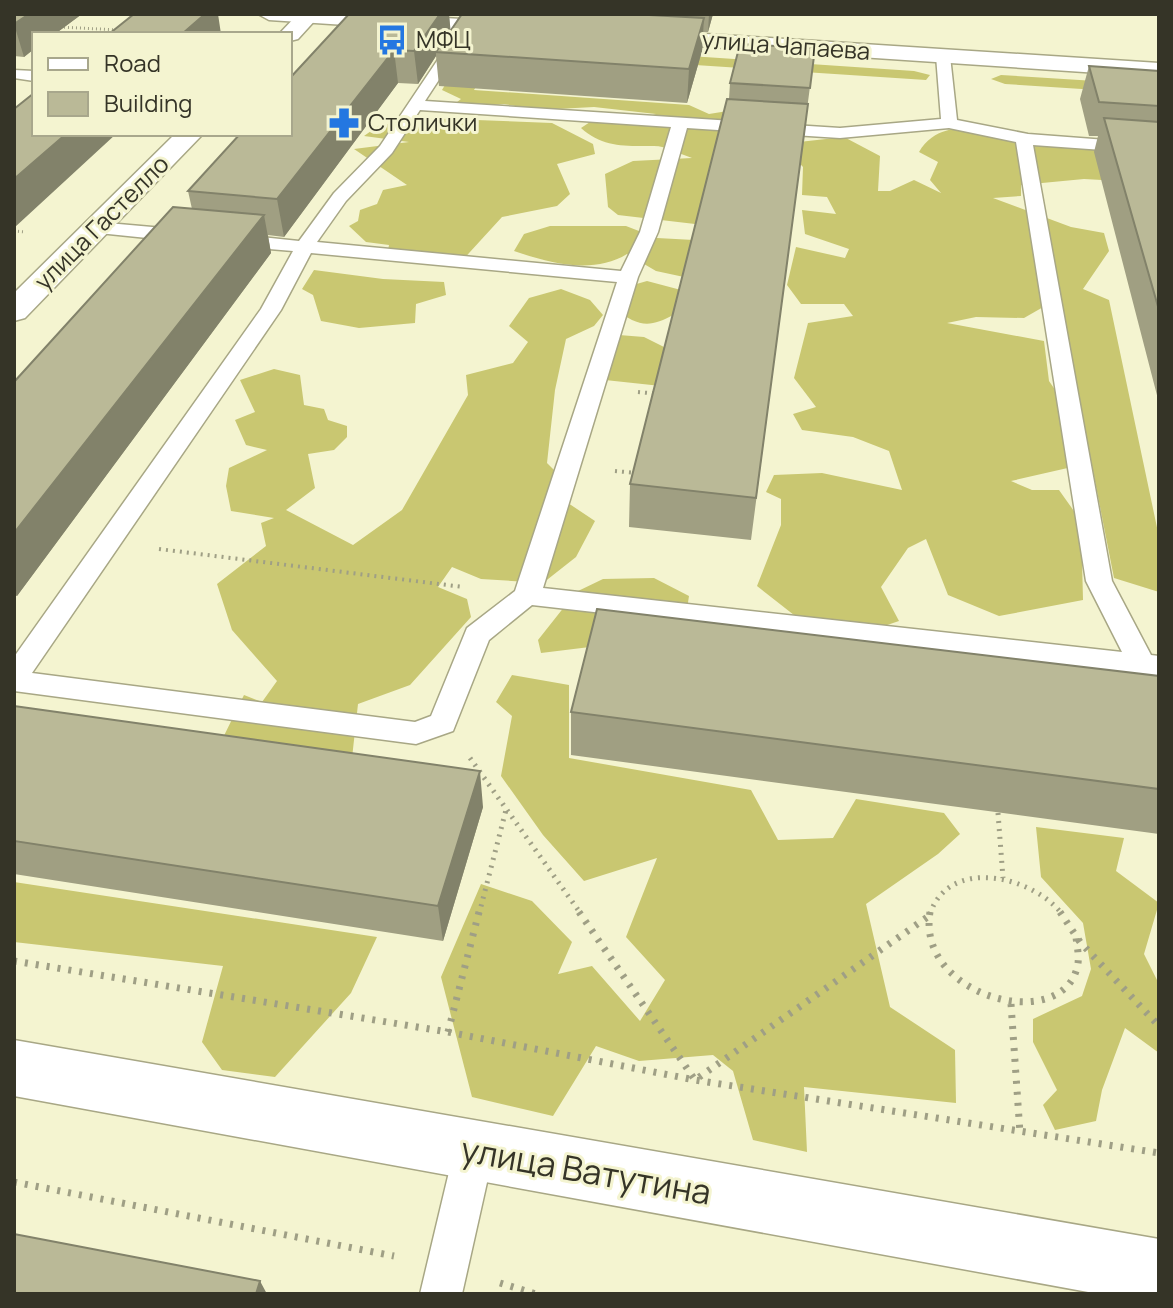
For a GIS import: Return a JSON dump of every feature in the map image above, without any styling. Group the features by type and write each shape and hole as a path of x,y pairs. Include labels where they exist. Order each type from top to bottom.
{"street":[{"path":"269,14 531,30"},
{"path":"292,32 309,15"},
{"name":"улица Чапаева","path":"1159,50 627,27 943,56 1159,70"},
{"name":"улица Гастелло","path":"14,311 188,136"},
{"name":"улица Ватутина","path":"14,1068 1159,1272"}],"lane":[{"path":"467,26 386,149 340,197 305,246 271,310 14,680 416,733 443,723 477,635 527,595 628,277 649,232 680,124"},
{"path":"943,56 949,123"},
{"path":"414,105 840,133 949,123 1159,166"},
{"path":"1024,139 1159,149"},
{"path":"1024,139 1099,581 1150,665"},
{"path":"96,228 628,277"},
{"path":"527,595 1150,665"},
{"path":"444,1280 474,1151"}],"path":[{"path":"56,27 126,31"},
{"path":"108,543 527,595"},
{"path":"443,723 507,806 695,1080"},
{"path":"448,1032 507,806"},
{"path":"998,813 1003,878"},
{"path":"695,1080 929,916 936,901 952,885 977,877 1003,878 1036,891 1059,908 1076,937 1159,1026"},
{"path":"929,916 933,948 954,977 981,995 1011,1004 1037,1002 1067,987 1078,966 1076,937"},
{"path":"14,961 448,1032 695,1080 1159,1153"},
{"path":"1011,1004 1020,1133"},
{"path":"14,1182 444,1280 536,1294"}],"shaded area":[{"path":"586,49 914,71 930,75 926,80 588,58"},
{"path":"458,63 486,69 474,90 689,105 709,114 740,109 715,156 695,224 618,215 608,207 605,174 633,161 692,158 659,146 624,146 606,142 581,128 590,122 624,124 656,114 594,107 538,110 504,104 483,106 479,115 444,112 461,99 442,90"},
{"path":"1001,75 1159,85 1159,94 1005,84 991,79"},
{"path":"423,118 552,123 593,144 595,154 557,164 570,194 557,206 502,217 459,264 387,256 389,245 366,242 349,226 358,221 360,210 377,204 383,190 407,185 354,149 409,142 364,136 378,126"},
{"path":"984,126 1093,147 1156,183 1084,179 1021,185 1021,196 993,198 1071,227 1104,233 1109,251 1083,289 1109,300 1159,537 1159,592 1114,578 1059,298 1024,318 976,317 947,323 1044,341 1049,381 1062,400 1072,467 1011,481 1032,490 1059,490 1081,521 1083,600 999,616 948,595 926,539 908,548 881,587 899,621 831,644 757,586 781,525 781,499 766,492 774,475 822,473 902,490 889,451 853,437 802,430 793,414 816,407 794,378 808,323 853,316 844,304 801,304 787,285 796,247 845,258 849,249 805,234 802,210 836,214 827,197 802,195 803,167 786,149 790,143 844,137 880,156 878,191 890,191 914,180 941,193 930,180 938,162 919,152 939,133"},
{"path":"550,226 626,226 657,238 694,240 684,277 656,271 627,254 600,264 571,265 514,251 524,234"},
{"path":"314,270 383,279 444,282 446,295 416,304 415,323 359,328 321,321 313,295 302,289"},
{"path":"647,281 681,290 675,314 644,324 614,309 619,289"},
{"path":"561,289 590,300 603,315 594,326 566,339 555,390 547,463 568,484 568,503 595,521 576,557 543,583 481,579 452,567 438,587 467,599 471,617 410,685 358,704 352,758 214,756 244,695 262,702 277,681 232,630 217,584 266,546 261,523 274,518 231,511 226,486 229,468 267,450 246,445 235,420 255,412 240,380 274,369 300,375 304,405 324,409 328,420 347,426 347,437 334,450 308,454 315,488 286,510 353,545 402,510 468,395 466,375 513,363 528,342 509,326 529,298"},
{"path":"619,335 644,337 666,348 661,386 605,380"},
{"path":"654,578 689,596 680,654 598,646 541,653 538,640 576,592 603,579"},
{"path":"512,675 569,685 569,758 751,790 778,840 833,838 856,799 944,813 960,834 938,854 866,904 890,1007 955,1050 956,1103 804,1087 807,1152 753,1140 733,1071 713,1055 639,1061 596,1046 553,1116 472,1097 441,977 481,884 532,901 572,942 558,974 592,966 640,1021 665,980 626,937 657,858 584,881 543,835 501,776 512,716 496,702"},
{"path":"1036,827 1124,838 1116,871 1159,903 1144,954 1159,984 1159,1053 1125,1028 1102,1090 1096,1121 1055,1130 1043,1105 1057,1090 1033,1042 1033,1019 1082,996 1091,969 1083,923 1041,877"},
{"path":"14,882 377,937 351,993 275,1077 222,1070 202,1042 223,966 14,942"}],"building":[{"path":"14,14 29,14 14,24"},
{"path":"134,14 205,14 184,32 112,32"},
{"path":"349,14 440,14 414,51 394,50 277,199 188,191 238,136 292,136 292,76"},
{"path":"462,14 631,14 704,18 689,69 436,52"},
{"path":"740,44 815,48 810,88 730,83"},
{"path":"1089,66 1159,71 1159,106 1099,102"},
{"path":"32,95 32,136 64,136 14,179 14,109"},
{"path":"727,99 808,104 756,498 630,484"},
{"path":"1104,118 1159,122 1159,310"},
{"path":"173,207 264,215 14,533 14,382"},
{"path":"597,609 1159,676 1159,789 571,712"},
{"path":"14,706 480,771 438,906 14,841"},
{"path":"14,1234 260,1281 256,1294 14,1294"}],"place":[{"name":"МФЦ","path":"392,40"},
{"name":"Столички","path":"344,123"}]}
